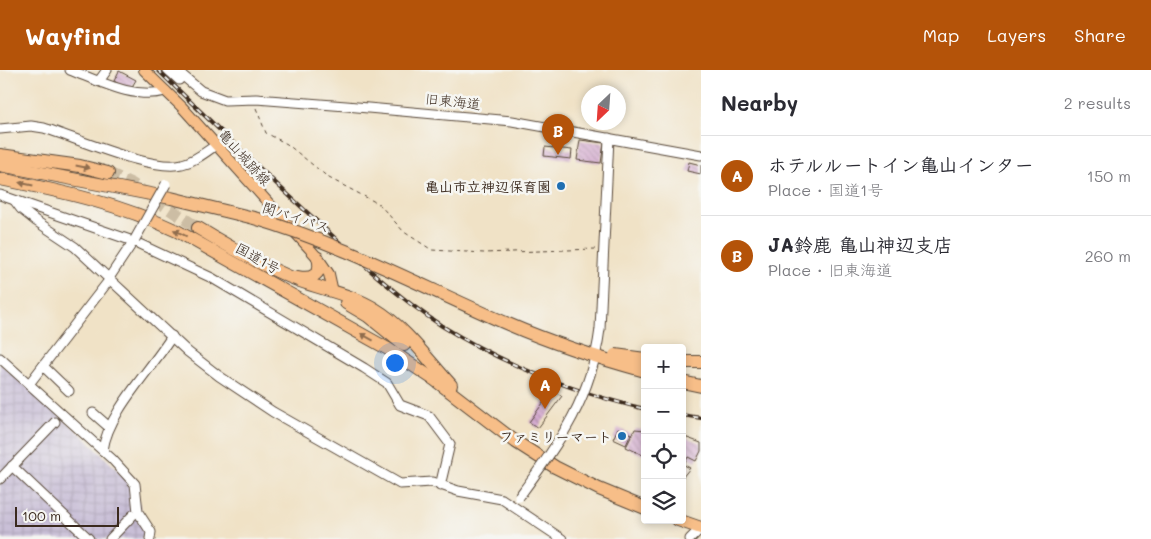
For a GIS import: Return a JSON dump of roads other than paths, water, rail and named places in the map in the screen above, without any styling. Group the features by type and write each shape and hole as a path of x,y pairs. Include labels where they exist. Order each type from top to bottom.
{"highway":[{"path":"0,156 80,166 108,173"},
{"name":"関バイパス","path":"0,166 171,198 254,218 314,237 354,253 533,334"},
{"name":"国道1号","path":"0,179 72,194 132,212 177,231 388,349 479,413 516,442 562,471 641,506"},
{"name":"国道1号","path":"198,228 253,260 294,278 365,303 384,315 479,413"},
{"path":"223,256 314,301 326,298 333,292 338,299 368,316 395,337 454,395"},
{"path":"253,260 309,279 319,271 318,258"},
{"path":"533,334 590,351 641,359"},
{"path":"533,334 641,370"},
{"path":"686,362 701,362"},
{"path":"686,383 701,386"},
{"path":"686,522 701,524"},
{"path":"686,523 701,528"}],"main road":[{"name":"亀山城跡線","path":"144,70 216,145 318,258 329,274 333,292"}],"street":[{"path":"70,70 129,92 157,94 166,92"},
{"path":"99,81 107,70"},
{"name":"旧東海道","path":"168,70 184,85 224,100 256,99 462,116 549,126 701,156"},
{"path":"176,70 201,91"},
{"path":"0,129 31,126 44,128 144,162 169,166 184,164 196,159 216,145"},
{"path":"513,505 559,443 574,415 595,362 600,329 609,138"},
{"path":"29,384 110,279 166,184"},
{"path":"0,195 134,240 212,278 364,368 386,383 400,404 429,416 450,444 440,486"},
{"path":"15,201 28,215 75,247 172,336 219,376 273,412 400,484 426,482 490,495 513,505 562,539"},
{"path":"103,450 109,427 118,411 172,336"},
{"path":"0,358 103,450 135,484 138,512 151,532 150,539"},
{"path":"43,366 69,391"},
{"path":"93,412 109,427"},
{"path":"0,479 55,422"},
{"path":"12,466 89,539"},
{"path":"110,539 133,515"},
{"path":"690,539 701,528"},
{"path":"548,531 554,539"}],"tunnel":[{"path":"108,173 132,184 198,228"}],"railway":[{"path":"158,70 238,148 378,278 425,315 490,353 540,376 566,386 641,408"},
{"path":"686,416 701,418"}],"place":[{"name":"JA鈴鹿 亀山神辺支店","path":"558,155"},
{"name":"亀山市立神辺保育園","path":"561,186"},
{"name":"ホテルルートイン亀山インター","path":"545,409"},
{"name":"ファミリーマート","path":"622,436"}]}
